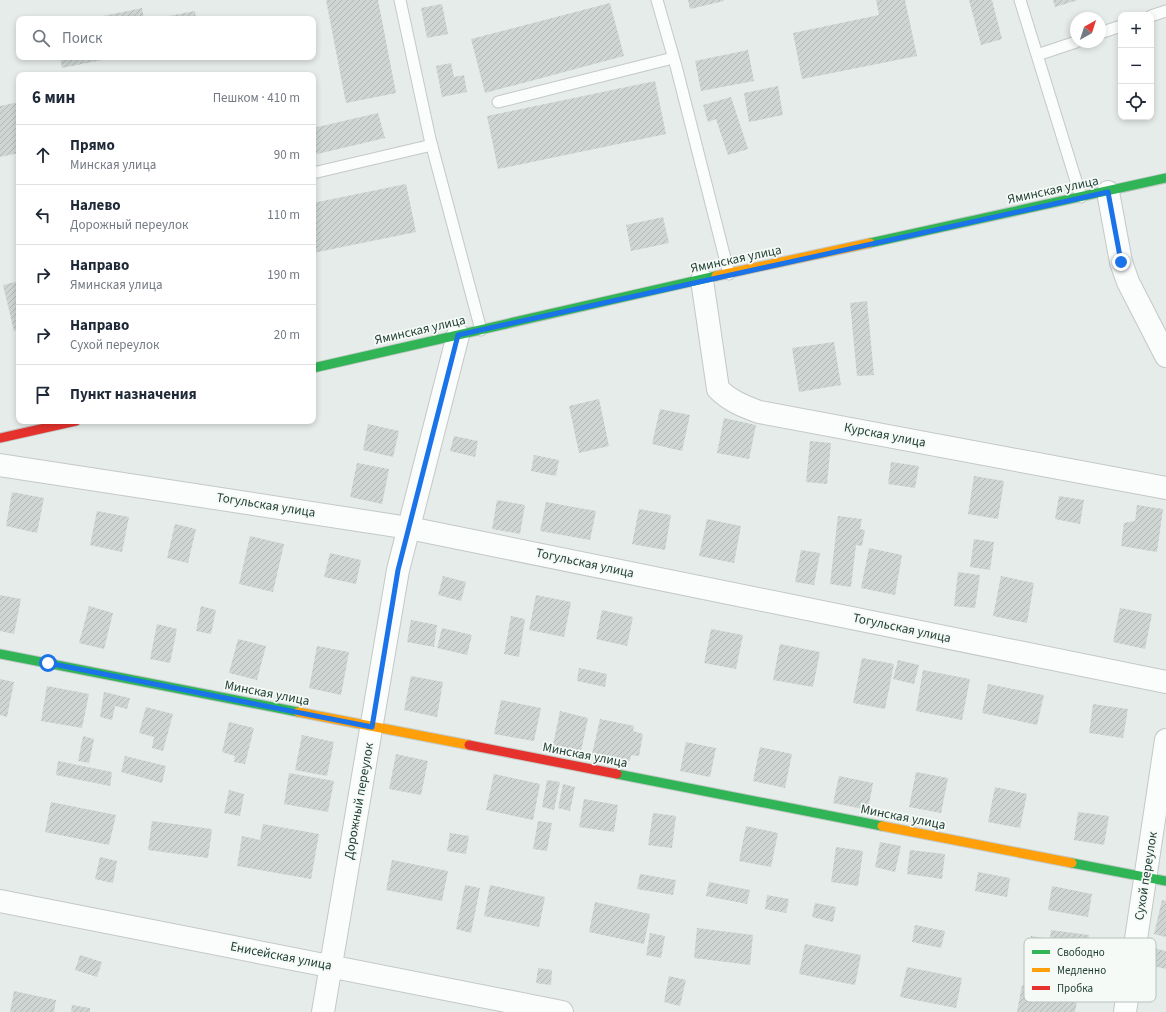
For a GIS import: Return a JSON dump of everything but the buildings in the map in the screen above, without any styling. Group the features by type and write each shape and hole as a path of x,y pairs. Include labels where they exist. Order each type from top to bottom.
{"street":[{"name":"Яминская улица","path":"316,367 702,280 1108,192 1166,178"},
{"path":"1108,192 1121,262 1138,303 1166,356"},
{"name":"Курская улица","path":"702,280 718,389 727,398 742,406 759,412 1166,488"},
{"name":"Дорожный переулок","path":"323,1012 398,570 458,335"},
{"path":"0,438 63,424"},
{"name":"Тогульская улица","path":"0,465 409,528 1166,682"},
{"name":"Минская улица","path":"0,654 1156,879"},
{"name":"Сухой переулок","path":"1142,938 1156,879 1166,740"},
{"name":"Енисейская улица","path":"0,901 562,1012"},
{"name":"Сухой переулок","path":"1125,1012 1127,1002"}],"lane":[{"path":"400,0 432,145 481,330"},
{"path":"657,0 729,274"},
{"path":"1020,0 1081,197"},
{"path":"1154,15 1166,11"},
{"path":"1106,31 1118,27"},
{"path":"1037,55 1070,44"},
{"path":"498,102 673,58"},
{"path":"316,172 432,145"}],"traffic: fast":[{"path":"870,243 1166,178"},
{"path":"316,367 716,276"},
{"path":"0,654 298,712"},
{"path":"617,774 882,826"},
{"path":"1072,863 1166,881"}],"traffic: slow":[{"path":"716,276 870,243"},
{"path":"298,712 469,745"},
{"path":"882,826 1072,863"}],"traffic: jam":[{"path":"0,438 63,424"},
{"path":"469,745 617,774"}],"route":[{"path":"48,663 372,727 398,570 458,335 612,299 1108,192 1121,262"}]}
